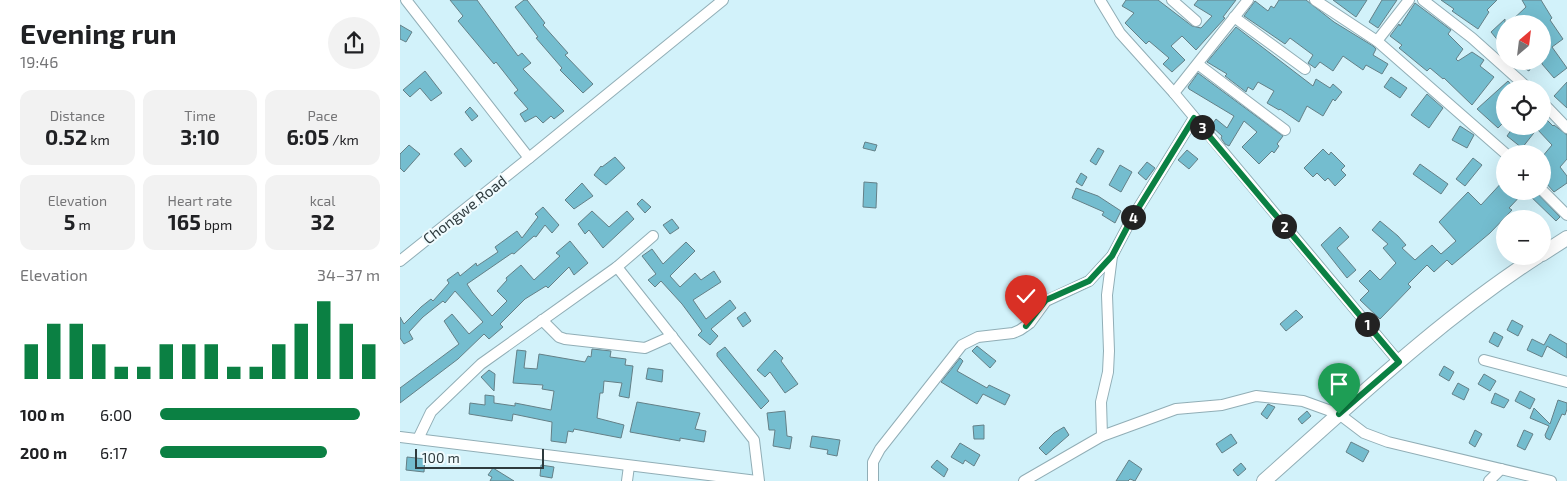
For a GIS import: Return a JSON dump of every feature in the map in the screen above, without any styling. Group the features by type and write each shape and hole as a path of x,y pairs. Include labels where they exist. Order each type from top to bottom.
{"street":[{"path":"406,0 529,158"},
{"name":"Chongwe Road","path":"400,261 723,0"},
{"path":"1172,0 1196,21"},
{"path":"1174,93 1199,64 1248,0"},
{"path":"1315,0 1378,41 1496,145"},
{"path":"1378,41 1408,0"},
{"path":"1423,0 1472,38 1519,80"},
{"path":"1106,3 1120,33 1174,93 1399,362"},
{"path":"1234,17 1305,69"},
{"path":"1199,64 1285,130"},
{"path":"1551,111 1567,128"},
{"path":"873,481 873,462 880,449 962,345 978,337 1013,333 1020,330 1030,323 1046,300 1089,281 1112,256 1131,220 1194,118"},
{"path":"1551,199 1567,215"},
{"path":"418,440 431,412 482,364 617,267 654,236"},
{"path":"1551,248 1567,238"},
{"path":"1102,436 1101,402 1108,372 1107,295 1112,256"},
{"path":"1264,481 1399,362 1476,300 1525,265"},
{"path":"400,437 629,466 721,480 758,481 754,440 617,267"},
{"path":"542,320 559,337 565,339 645,348 672,336"},
{"path":"1484,360 1567,382"},
{"path":"1024,481 1102,436 1176,409 1222,405 1256,396 1303,401 1339,414 1364,433 1388,442 1551,481"},
{"path":"627,481 629,466"},
{"path":"1489,481 1501,469"}],"building":[{"path":"450,0 477,0 518,56 522,53 531,63 523,69 564,111 554,119 551,116 543,123 536,116 525,122 520,114 528,109 514,93 518,90 496,62 494,64 458,21 463,16"},
{"path":"524,0 527,0 545,23 543,25 568,53 565,55 593,84 583,93 560,70 562,68 536,38 538,37 515,7"},
{"path":"1126,0 1158,0 1192,26 1201,28 1212,16 1194,5 1198,0 1236,0 1223,17 1225,18 1196,50 1182,36 1171,46 1185,60 1172,72 1163,64 1169,58 1149,41 1146,44 1125,23 1134,13 1122,6"},
{"path":"1279,0 1306,0 1334,22 1373,46 1376,49 1373,55 1388,64 1382,74 1366,65 1363,70 1343,56 1333,71 1320,62 1315,68 1308,63 1313,55 1290,38 1285,44 1244,16 1255,1 1268,11 1271,6 1274,8"},
{"path":"1333,0 1367,0 1356,17"},
{"path":"1382,0 1397,0 1378,28 1369,22"},
{"path":"1441,0 1497,0 1487,10 1489,12 1478,29 1452,11 1454,9"},
{"path":"1522,0 1541,0 1550,15 1518,15 1526,7"},
{"path":"1415,3 1451,30 1448,34 1463,49 1456,59 1458,61 1472,52 1484,60 1480,66 1494,77 1472,105 1444,78 1430,68 1427,71 1399,48 1402,45 1390,36 1399,24 1400,26"},
{"path":"1551,21 1563,39 1552,47 1567,68 1554,78 1547,70 1551,70"},
{"path":"400,25 412,32 406,42 400,39"},
{"path":"1236,27 1313,86 1316,79 1330,88 1333,84 1342,92 1335,101 1333,99 1323,116 1307,106 1299,122 1267,103 1274,91 1258,82 1253,90 1248,87 1246,92 1225,76 1227,74 1207,62"},
{"path":"1496,27 1496,38 1491,32"},
{"path":"425,71 442,93 431,101 420,88 410,97 403,90"},
{"path":"1198,73 1283,136 1277,144 1279,146 1274,153 1272,151 1259,164 1242,147 1257,132 1244,121 1229,146 1225,144 1221,138 1222,136 1211,126 1216,119 1227,128 1234,116 1189,89 1188,87"},
{"path":"1391,77 1407,88 1400,98 1384,87"},
{"path":"1567,82 1567,108 1554,96"},
{"path":"1496,92 1496,126 1477,109"},
{"path":"1427,94 1443,108 1429,128 1411,115"},
{"path":"470,107 478,116 472,121 465,112"},
{"path":"1551,124 1567,135 1567,159 1560,167 1567,176 1567,183 1554,192 1551,189 1552,145 1543,135 1551,135"},
{"path":"1460,126 1474,135 1467,148 1452,140"},
{"path":"1532,135 1524,145 1518,145 1507,136"},
{"path":"865,142 877,145 875,151 863,148"},
{"path":"409,145 420,154 404,172 400,168 400,154"},
{"path":"461,148 472,161 465,167 454,154"},
{"path":"1098,148 1104,151 1096,165 1090,161"},
{"path":"1323,149 1329,155 1331,152 1345,166 1341,170 1346,175 1335,186 1328,178 1325,181 1317,173 1313,177 1304,168"},
{"path":"1187,150 1198,159 1189,169 1178,160"},
{"path":"615,157 625,168 606,185 594,175 601,166"},
{"path":"1473,158 1482,165 1465,186 1456,179"},
{"path":"1147,162 1155,168 1146,180 1138,173"},
{"path":"1420,164 1448,184 1441,194 1413,174"},
{"path":"1120,165 1132,172 1121,192 1109,185"},
{"path":"1081,173 1087,177 1082,186 1076,182"},
{"path":"864,182 877,183 876,208 863,207"},
{"path":"582,183 593,196 574,209 565,200"},
{"path":"1076,188 1098,196 1121,211 1115,223 1102,215 1104,212 1072,198"},
{"path":"1496,189 1496,200 1517,200 1509,208 1512,210 1496,210 1496,227 1452,265 1447,260 1434,272 1427,265 1408,284 1411,287 1380,319 1360,300 1369,291 1359,281 1370,270 1380,280 1396,263 1383,248 1388,244 1372,230 1380,221 1398,236 1406,245 1402,248 1415,260 1432,245 1441,254 1456,241 1439,222 1468,192 1481,205"},
{"path":"642,199 651,207 645,213 637,204"},
{"path":"1534,200 1544,200 1560,217 1556,221 1551,216 1551,210 1545,210"},
{"path":"543,207 559,225 552,233 545,225 536,237 534,236 514,254 512,253 467,284 472,292 492,316 507,301 497,291 507,280 506,278 521,265 534,280 560,256 556,253 570,241 588,263 574,275 569,267 548,288 546,286 525,299 500,324 503,327 489,339 484,334 458,359 400,403 400,388 459,344 444,321 452,314 469,334 483,322 455,291 445,303 443,301 423,317 409,332 413,339 404,344 400,338 400,317 404,324 431,299 433,301 449,283 447,280 458,272 460,276 476,263 477,266 498,252 495,247 517,231 522,238 538,217 535,214"},
{"path":"592,211 609,227 627,211 634,219 603,248 589,230 585,234 578,224"},
{"path":"672,219 679,228 670,234 663,225"},
{"path":"1340,227 1349,237 1337,248 1356,270 1347,278 1321,245"},
{"path":"686,242 695,251 670,276 680,287 695,273 701,280 714,271 721,282 693,300 706,319 730,300 736,308 711,329 718,336 710,345 698,335 702,331 682,304 661,281 655,287 648,280 656,274 642,256 652,249 663,264"},
{"path":"1296,310 1303,317 1286,331 1280,324"},
{"path":"745,312 751,321 743,327 737,318"},
{"path":"1512,320 1523,326 1518,336 1507,330"},
{"path":"1494,332 1503,337 1498,347 1489,342"},
{"path":"1550,334 1567,344 1567,358 1547,346 1542,357 1527,350 1532,339 1544,345"},
{"path":"977,346 996,361 990,368 972,351"},
{"path":"725,347 769,401 761,409 717,356 717,353"},
{"path":"592,349 611,351 610,357 626,359 625,365 633,366 629,398 619,396 622,383 604,381 603,393 600,393 597,418 624,425 621,438 574,429 573,432 568,431 566,443 551,441 552,422 513,414 512,421 469,414 470,403 485,405 485,395 494,396 494,403 515,406 515,403 551,410 554,391 542,389 543,385 513,383 517,350 526,351 524,368 537,369 539,354 585,362 588,356 591,357"},
{"path":"775,350 783,358 781,361 798,384 785,393 770,372 765,377 757,370"},
{"path":"960,358 963,361 957,371 987,388 989,385 1010,395 1005,405 983,394 977,404 941,382"},
{"path":"1444,366 1454,372 1449,381 1439,375"},
{"path":"648,368 663,370 662,382 646,379"},
{"path":"489,370 495,374 494,391 481,377"},
{"path":"1484,374 1496,381 1490,391 1478,384"},
{"path":"1458,383 1469,389 1464,400 1452,394"},
{"path":"1520,391 1535,399 1530,409 1515,401"},
{"path":"1495,393 1509,400 1504,408 1491,403"},
{"path":"1558,400 1567,403 1567,409 1565,415 1562,414 1550,440 1545,435 1549,426 1530,418 1534,408 1550,424"},
{"path":"637,402 700,413 695,429 706,431 704,442 680,438 680,441 630,432"},
{"path":"1268,404 1275,407 1267,419 1261,414"},
{"path":"785,411 787,436 792,437 790,449 773,446 775,430 769,430 767,413"},
{"path":"1307,411 1311,416 1302,424 1298,419"},
{"path":"984,425 984,439 974,439 973,426"},
{"path":"1064,427 1069,435 1046,455 1039,448 1054,433"},
{"path":"1475,430 1482,434 1475,447 1469,443"},
{"path":"1524,430 1533,434 1525,450 1517,446"},
{"path":"1231,434 1237,443 1222,453 1216,444"},
{"path":"812,436 840,440 837,456 827,454 828,450 810,447"},
{"path":"1351,442 1369,451 1363,462 1346,452"},
{"path":"960,443 980,455 974,466 965,460 963,464 951,457"},
{"path":"407,457 425,459 424,472 406,470"},
{"path":"937,460 948,469 944,477 931,467"},
{"path":"1129,460 1142,469 1135,481 1130,479 1128,481 1116,481"},
{"path":"1241,463 1246,469 1238,476 1233,470"},
{"path":"541,465 554,467 552,478 540,476"},
{"path":"493,468 514,481 490,481 492,477 488,475"}],"route":[{"path":"1026,326 1046,300 1089,281 1112,256 1131,220 1170,160 1194,118 1268,209 1399,362 1339,414"}]}
